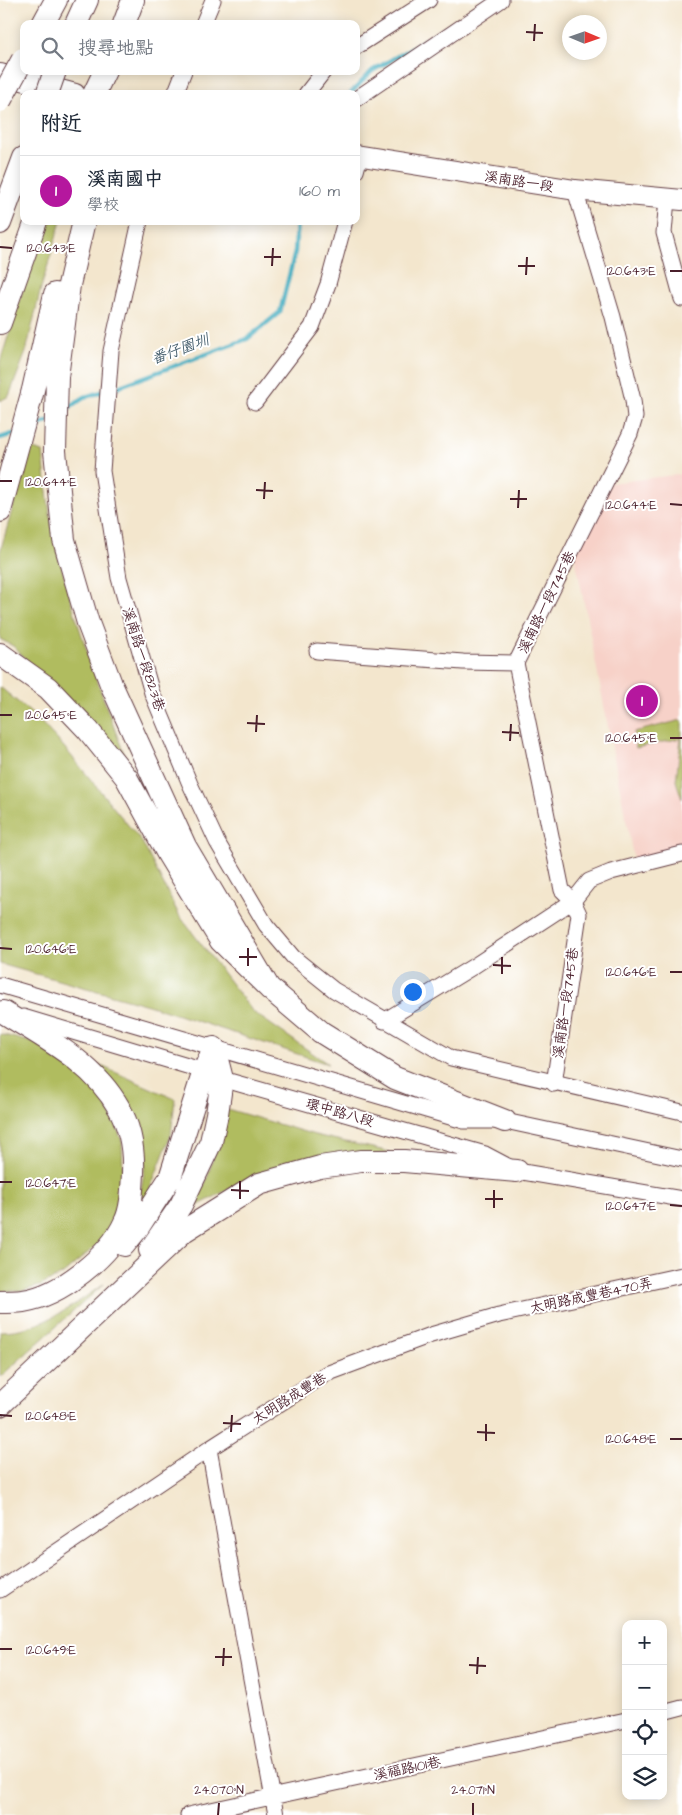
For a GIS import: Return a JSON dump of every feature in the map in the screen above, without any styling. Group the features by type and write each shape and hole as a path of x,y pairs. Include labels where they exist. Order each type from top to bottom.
{"highway":[{"path":"45,20 56,0"},
{"path":"78,20 87,0"},
{"path":"126,20 133,0"},
{"path":"0,102 20,66"},
{"path":"49,90 54,75"},
{"path":"96,90 102,75"},
{"path":"112,75 112,90"},
{"path":"0,223 20,169"},
{"path":"0,322 35,225"},
{"path":"0,511 22,432 62,264 75,225"},
{"path":"83,225 69,285 57,377 55,451 64,540 88,623 111,684 185,846 269,988"},
{"path":"0,654 48,688 88,730 126,778 168,854 221,941 269,988 321,1032 395,1078 505,1121"},
{"path":"2,1012 80,1061 119,1107 132,1138 134,1158 132,1193 126,1222 109,1248 79,1275 48,1294"},
{"path":"120,1291 181,1204 211,1142 217,1114 213,1075 214,1048"},
{"path":"0,1302 24,1301 48,1294 73,1291 103,1269 137,1229 170,1178 213,1075"},
{"path":"0,1404 184,1231 259,1184 289,1174 360,1161 404,1161 517,1171"}],"main road":[{"path":"0,74 60,90"},
{"name":"溪南路一段","path":"360,161 575,190 674,199"}],"street":[{"path":"205,20 213,0"},
{"path":"360,45 429,0"},
{"path":"360,96 501,0"},
{"path":"177,90 182,75"},
{"path":"309,90 321,75"},
{"name":"溪南路一段745巷","path":"554,1084 578,914 573,902 562,890 516,663 630,434 635,417 613,316 575,190"},
{"path":"674,199 664,234 682,298"},
{"name":"溪南路一段823巷","path":"139,225 111,351 102,471 119,578 152,693 190,784 217,842 266,925 293,957 334,990 384,1021 451,1058 554,1084 682,1112"},
{"path":"256,402 312,326 328,284 344,225"},
{"path":"317,651 463,662 516,663"},
{"path":"384,1021 573,902 589,881 611,872 682,854"},
{"name":"環中路八段","path":"0,985 464,1121 505,1121 682,1160"},
{"name":"環中路八段","path":"2,1012 485,1154 517,1171 682,1199"},
{"name":"太明路成豐巷470弄","path":"499,1315 682,1275"},
{"name":"太明路成豐巷","path":"0,1590 209,1449 326,1374 431,1335 499,1315"},
{"path":"209,1449 276,1815"},
{"path":"667,1711 682,1707"},
{"name":"溪福路101巷","path":"188,1815 622,1721"}],"shaded area":[{"path":"682,474 682,847 634,861 575,556 611,483"}],"green space":[{"path":"48,225 60,225 41,288 26,352 9,396 0,401 0,362 32,261"},
{"path":"30,448 43,452 50,515 61,565 87,651 128,764 13,646 0,639 0,552"},
{"path":"0,687 37,718 64,747 142,842 179,915 253,1012 328,1064 148,1005 0,964"},
{"path":"682,720 682,799 676,781 681,738 636,748 634,732"},
{"path":"0,1034 42,1045 90,1079 116,1124 122,1142 124,1206 105,1238 63,1274 40,1286 22,1291 0,1291"},
{"path":"99,1065 175,1099 171,1135 148,1194 130,1224 138,1201 143,1177 144,1151 120,1099"},
{"path":"227,1109 315,1135 390,1152 239,1184 193,1208 207,1179"},
{"path":"104,1284 0,1377 0,1331 29,1327 42,1322 68,1309"}],"waterway":[{"name":"番仔園圳","path":"354,90 372,71 458,21"},
{"name":"番仔園圳","path":"112,389 247,339 280,312 295,252 297,225"},
{"name":"番仔園圳","path":"63,411 85,397 105,391"},
{"name":"番仔園圳","path":"30,429 48,421"},
{"name":"番仔園圳","path":"0,438 13,434"}],"place":[{"name":"溪南國中","path":"642,701"}]}
